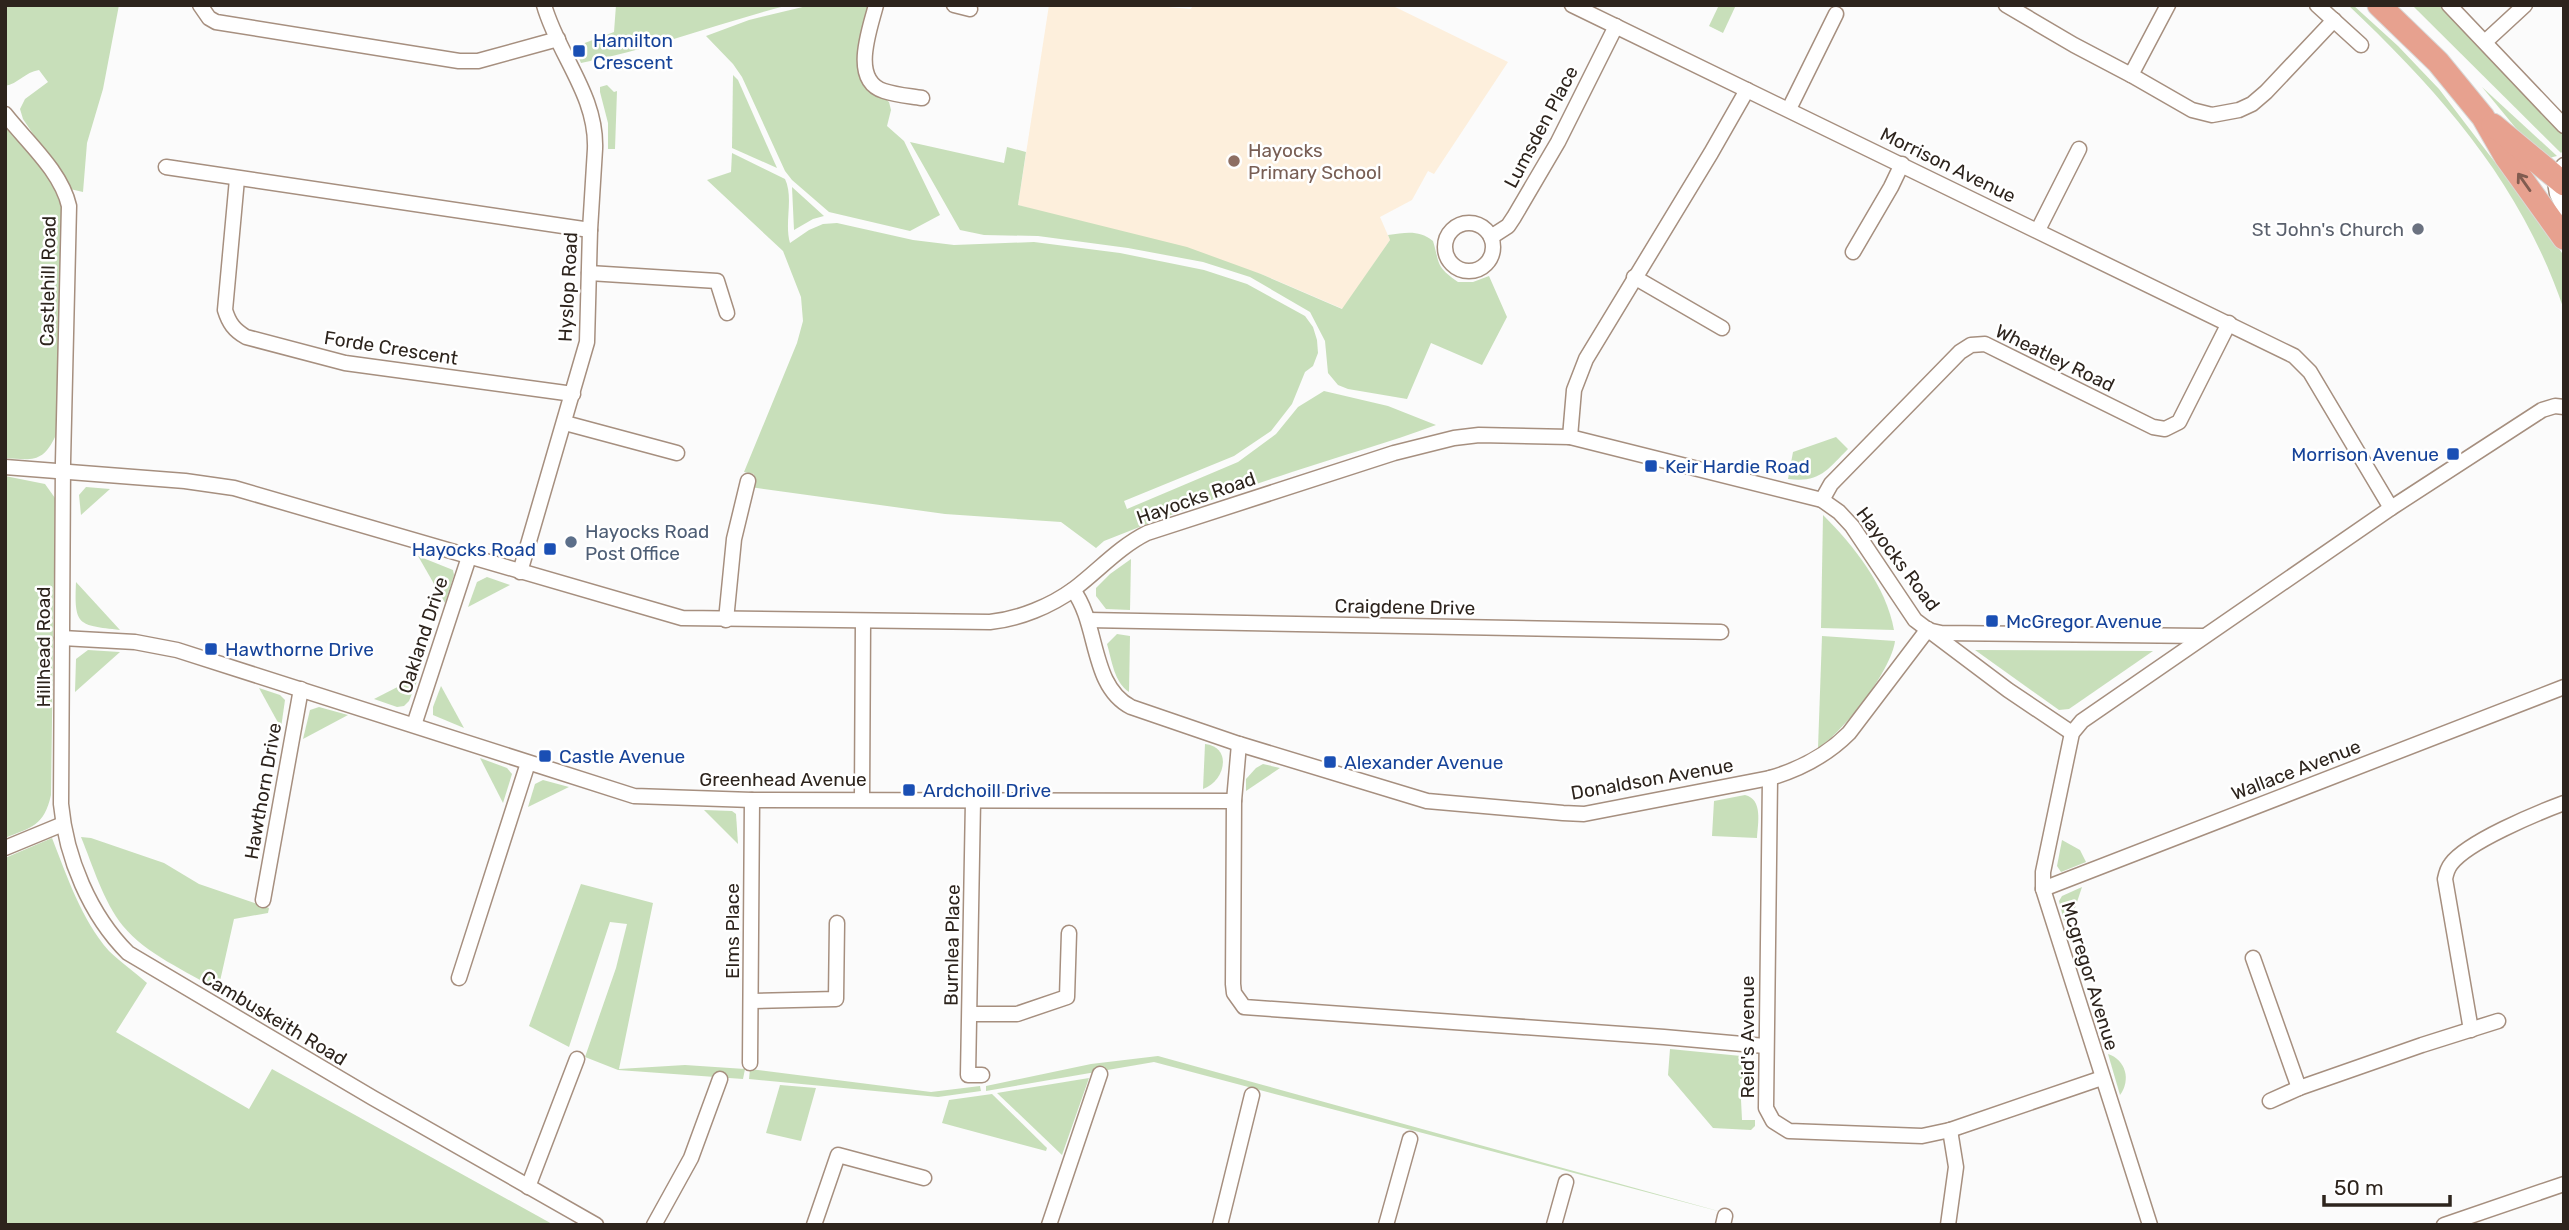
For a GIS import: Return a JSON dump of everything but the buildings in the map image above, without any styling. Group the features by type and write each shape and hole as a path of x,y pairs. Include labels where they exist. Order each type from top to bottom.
{"main road":[{"path":"2379,5 2438,61 2483,117 2506,157 2564,238"},
{"path":"2483,117 2561,175"}],"street":[{"path":"200,5 209,18 216,22 459,61 478,61 558,39"},
{"name":"Hyslop Road","path":"520,572 587,342 590,230 596,149 594,122 585,95 544,5"},
{"path":"876,5 864,57 868,76 881,90 922,98"},
{"path":"954,5 970,9"},
{"name":"Morrison Avenue","path":"1573,5 2286,351 2310,372 2391,508"},
{"path":"2006,5 2074,45 2202,113 2212,115 2239,110 2252,104 2334,20"},
{"path":"2131,75 2168,5"},
{"path":"2317,5 2361,45"},
{"path":"2449,5 2564,126"},
{"path":"2486,41 2525,5"},
{"path":"1789,110 1836,14"},
{"name":"Lumsden Place","path":"1491,237 1508,226 1514,217 1558,142 1616,26"},
{"path":"1570,437 1574,390 1586,359 1747,90"},
{"name":"Castlehill Road","path":"5,114 54,174 69,206 63,470"},
{"path":"2038,230 2079,149"},
{"path":"1853,252 1902,164"},
{"path":"166,167 590,230"},
{"path":"2561,175 2557,194 2564,208"},
{"name":"Forde Crescent","path":"237,179 225,310 228,321 235,330 246,337 345,363 573,394"},
{"path":"589,274 716,281 727,313"},
{"path":"1634,277 1722,328"},
{"name":"Wheatley Road","path":"1822,500 1831,484 1960,352 1971,345 1985,344 2152,427 2165,429 2179,422 2229,323"},
{"path":"2072,733 2082,721 2202,636 2391,508 2542,410 2561,403"},
{"path":"565,423 677,453"},
{"name":"Hayocks Road","path":"5,467 185,481 234,488 682,618 1004,621 1035,610 1073,590 1128,544 1147,533 1394,453 1454,438 1479,435 1570,437 1822,500 1852,526 1911,615 2008,690 2072,733"},
{"name":"Hillhead Road","path":"63,470 63,824"},
{"path":"726,620 734,539 748,481"},
{"name":"Oakland Drive","path":"414,725 469,557"},
{"name":"Donaldson Avenue","path":"1073,590 1080,598 1109,687 1131,707 1240,744 1427,801 1584,814 1793,772 1835,748 1928,629"},
{"name":"Craigdene Drive","path":"1088,620 1721,632"},
{"path":"862,799 863,621"},
{"name":"Hayocks Road","path":"1928,629 1941,633 2202,636"},
{"name":"Greenhead Avenue","path":"62,638 135,642 177,650 634,796 752,800 1234,802"},
{"name":"Wallace Avenue","path":"2043,889 2564,687"},
{"name":"Hawthorn Drive","path":"262,900 301,689"},
{"name":"Mcgregor Avenue","path":"2072,733 2048,847 2043,889 2150,1225"},
{"path":"1240,744 1234,802 1233,984 1234,993 1244,1007 1765,1046"},
{"path":"459,978 528,763"},
{"name":"Reid's Avenue","path":"1769,778 1765,1046 1768,1116 1784,1129 1922,1136 1950,1130 2102,1078"},
{"name":"Elms Place","path":"750,1063 752,800"},
{"name":"Burnlea Place","path":"973,801 968,1074 982,1075"},
{"path":"2471,1030 2445,880 2448,868 2463,853 2494,835 2531,815 2564,803"},
{"path":"5,848 63,824"},
{"name":"Cambuskeith Road","path":"63,824 85,890 106,928 128,953 596,1225"},
{"path":"752,1002 835,999 836,923"},
{"path":"970,1014 1017,1014 1067,997 1069,933"},
{"path":"2253,958 2299,1088"},
{"path":"2270,1101 2299,1088 2498,1021"},
{"path":"528,1187 577,1059"},
{"path":"1049,1225 1100,1074"},
{"path":"654,1225 691,1158 720,1079"},
{"path":"1220,1225 1252,1095"},
{"path":"1948,1225 1956,1167 1950,1130"},
{"path":"1386,1225 1410,1139"},
{"path":"814,1225 838,1155 924,1178"},
{"path":"1554,1225 1566,1182"},
{"path":"2444,1225 2564,1184"}],"shaded area":[{"name":"Hayocks Primary School","path":"1049,5 1145,5 1191,9 1193,5 1391,5 1508,62 1434,174 1428,171 1412,200 1380,217 1390,240 1343,309 1261,274 1018,205"}],"green space":[{"path":"5,5 119,5 103,89 87,143 83,192 70,189 23,119 20,109 25,99 48,82 39,70 5,86"},
{"path":"616,5 789,5 634,51 581,63 574,47 614,32"},
{"path":"811,5 869,5 858,47 860,78 868,88 889,102 891,110 887,126 904,141 940,215 910,231 829,212 792,180 785,171 742,77 706,36 749,20"},
{"path":"1719,5 1736,5 1723,33 1709,26"},
{"path":"2348,5 2353,5 2398,46 2439,89 2543,225 2564,256 2564,310 2547,265 2526,222 2476,144 2416,73"},
{"path":"2412,5 2440,5 2563,132 2564,150 2561,153"},
{"path":"733,75 738,80 777,168 732,148"},
{"path":"607,85 614,92 617,91 615,149 608,149 608,123 600,92 600,87"},
{"path":"2482,87 2557,156 2549,158 2519,132"},
{"path":"5,123 52,182 62,209 56,435 42,455 30,459 5,458"},
{"path":"910,142 1004,163 1007,147 1026,152 1018,205 1187,247 1261,274 1342,309 1390,240 1388,235 1422,235 1433,241 1442,268 1458,282 1473,282 1489,276 1507,317 1482,365 1431,343 1407,399 1348,389 1338,385 1328,373 1325,341 1310,312 1250,277 1203,262 1128,248 1038,236 984,235 960,230"},
{"path":"732,153 785,179 789,194 790,243 823,224 837,223 913,240 954,245 1034,242 1120,253 1204,270 1247,284 1305,316 1313,327 1318,353 1313,366 1305,372 1292,404 1271,431 1234,456 1124,501 1127,509 1238,462 1276,434 1298,407 1324,391 1388,406 1436,425 1221,496 1104,541 1096,548 1061,522 945,514 750,487 754,474 744,472 797,343 803,321 801,297 783,251 707,180 731,172"},
{"path":"792,187 824,216 794,230"},
{"path":"1836,437 1848,449 1828,469 1808,479 1788,479 1793,452"},
{"path":"5,476 45,484 55,498 51,795 45,813 36,824 5,838"},
{"path":"86,487 110,489 81,515 79,495"},
{"path":"1823,515 1846,540 1876,582 1894,630 1821,628"},
{"path":"418,556 453,570 454,575 445,603"},
{"path":"1131,559 1130,610 1106,609 1096,596 1096,588"},
{"path":"487,577 510,585 468,607 477,582"},
{"path":"76,582 120,630 95,627 82,621 76,607"},
{"path":"1117,634 1130,636 1129,692 1117,677 1107,644"},
{"path":"1822,636 1895,641 1892,654 1876,684 1853,715 1818,748"},
{"path":"88,650 120,652 75,692 76,659"},
{"path":"1975,650 2153,651 2069,709 2059,710"},
{"path":"419,676 409,701 404,706 397,707 374,699"},
{"path":"441,686 464,728 433,715 433,707"},
{"path":"259,688 280,695 285,700 281,728"},
{"path":"319,707 348,715 303,739 310,710"},
{"path":"1205,744 1220,751 1223,765 1217,779 1203,789"},
{"path":"480,758 507,768 512,774 503,803"},
{"path":"1263,764 1280,768 1246,791 1246,779"},
{"path":"543,780 569,787 528,807 535,784"},
{"path":"1745,795 1751,797 1757,806 1757,838 1712,836 1714,801"},
{"path":"704,810 732,811 736,814 738,844"},
{"path":"81,837 164,863 199,884 269,908 268,913 234,919 218,990 155,954 123,926 104,894"},
{"path":"52,838 76,897 99,939 147,983 116,1032 249,1109 272,1069 554,1225 5,1225 5,858"},
{"path":"2062,840 2080,850 2086,862 2061,872 2057,866"},
{"path":"581,884 653,903 619,1069 685,1065 745,1069 743,1079 618,1070 585,1057 616,968 627,924 610,922 569,1047 529,1026"},
{"path":"2082,887 2075,908 2064,921 2059,901 2062,896"},
{"path":"1670,1049 1741,1056 1752,1070 1752,1078 1740,1079 1742,1120 1755,1120 1755,1126 1751,1130 1713,1128 1668,1075"},
{"path":"2108,1054 2119,1061 2125,1071 2125,1083 2120,1095"},
{"path":"1158,1056 1729,1214 1154,1062 986,1091 986,1086 1091,1064"},
{"path":"750,1069 931,1092 980,1086 981,1091 938,1097 749,1079"},
{"path":"1089,1078 1062,1155 997,1093"},
{"path":"780,1085 816,1088 801,1141 766,1133"},
{"path":"992,1094 1047,1148 1046,1151 942,1123 949,1100"}],"place":[{"name":"Hamilton Crescent","path":"579,51"},
{"name":"Hayocks Primary School","path":"1234,161"},
{"name":"St John's Church","path":"2418,229"},
{"name":"Morrison Avenue","path":"2453,454"},
{"name":"Keir Hardie Road","path":"1651,466"},
{"name":"Hayocks Road Post Office","path":"571,542"},
{"name":"Hayocks Road","path":"550,549"},
{"name":"McGregor Avenue","path":"1992,621"},
{"name":"Hawthorne Drive","path":"211,649"},
{"name":"Castle Avenue","path":"545,756"},
{"name":"Alexander Avenue","path":"1330,762"},
{"name":"Ardchoill Drive","path":"909,790"}]}
